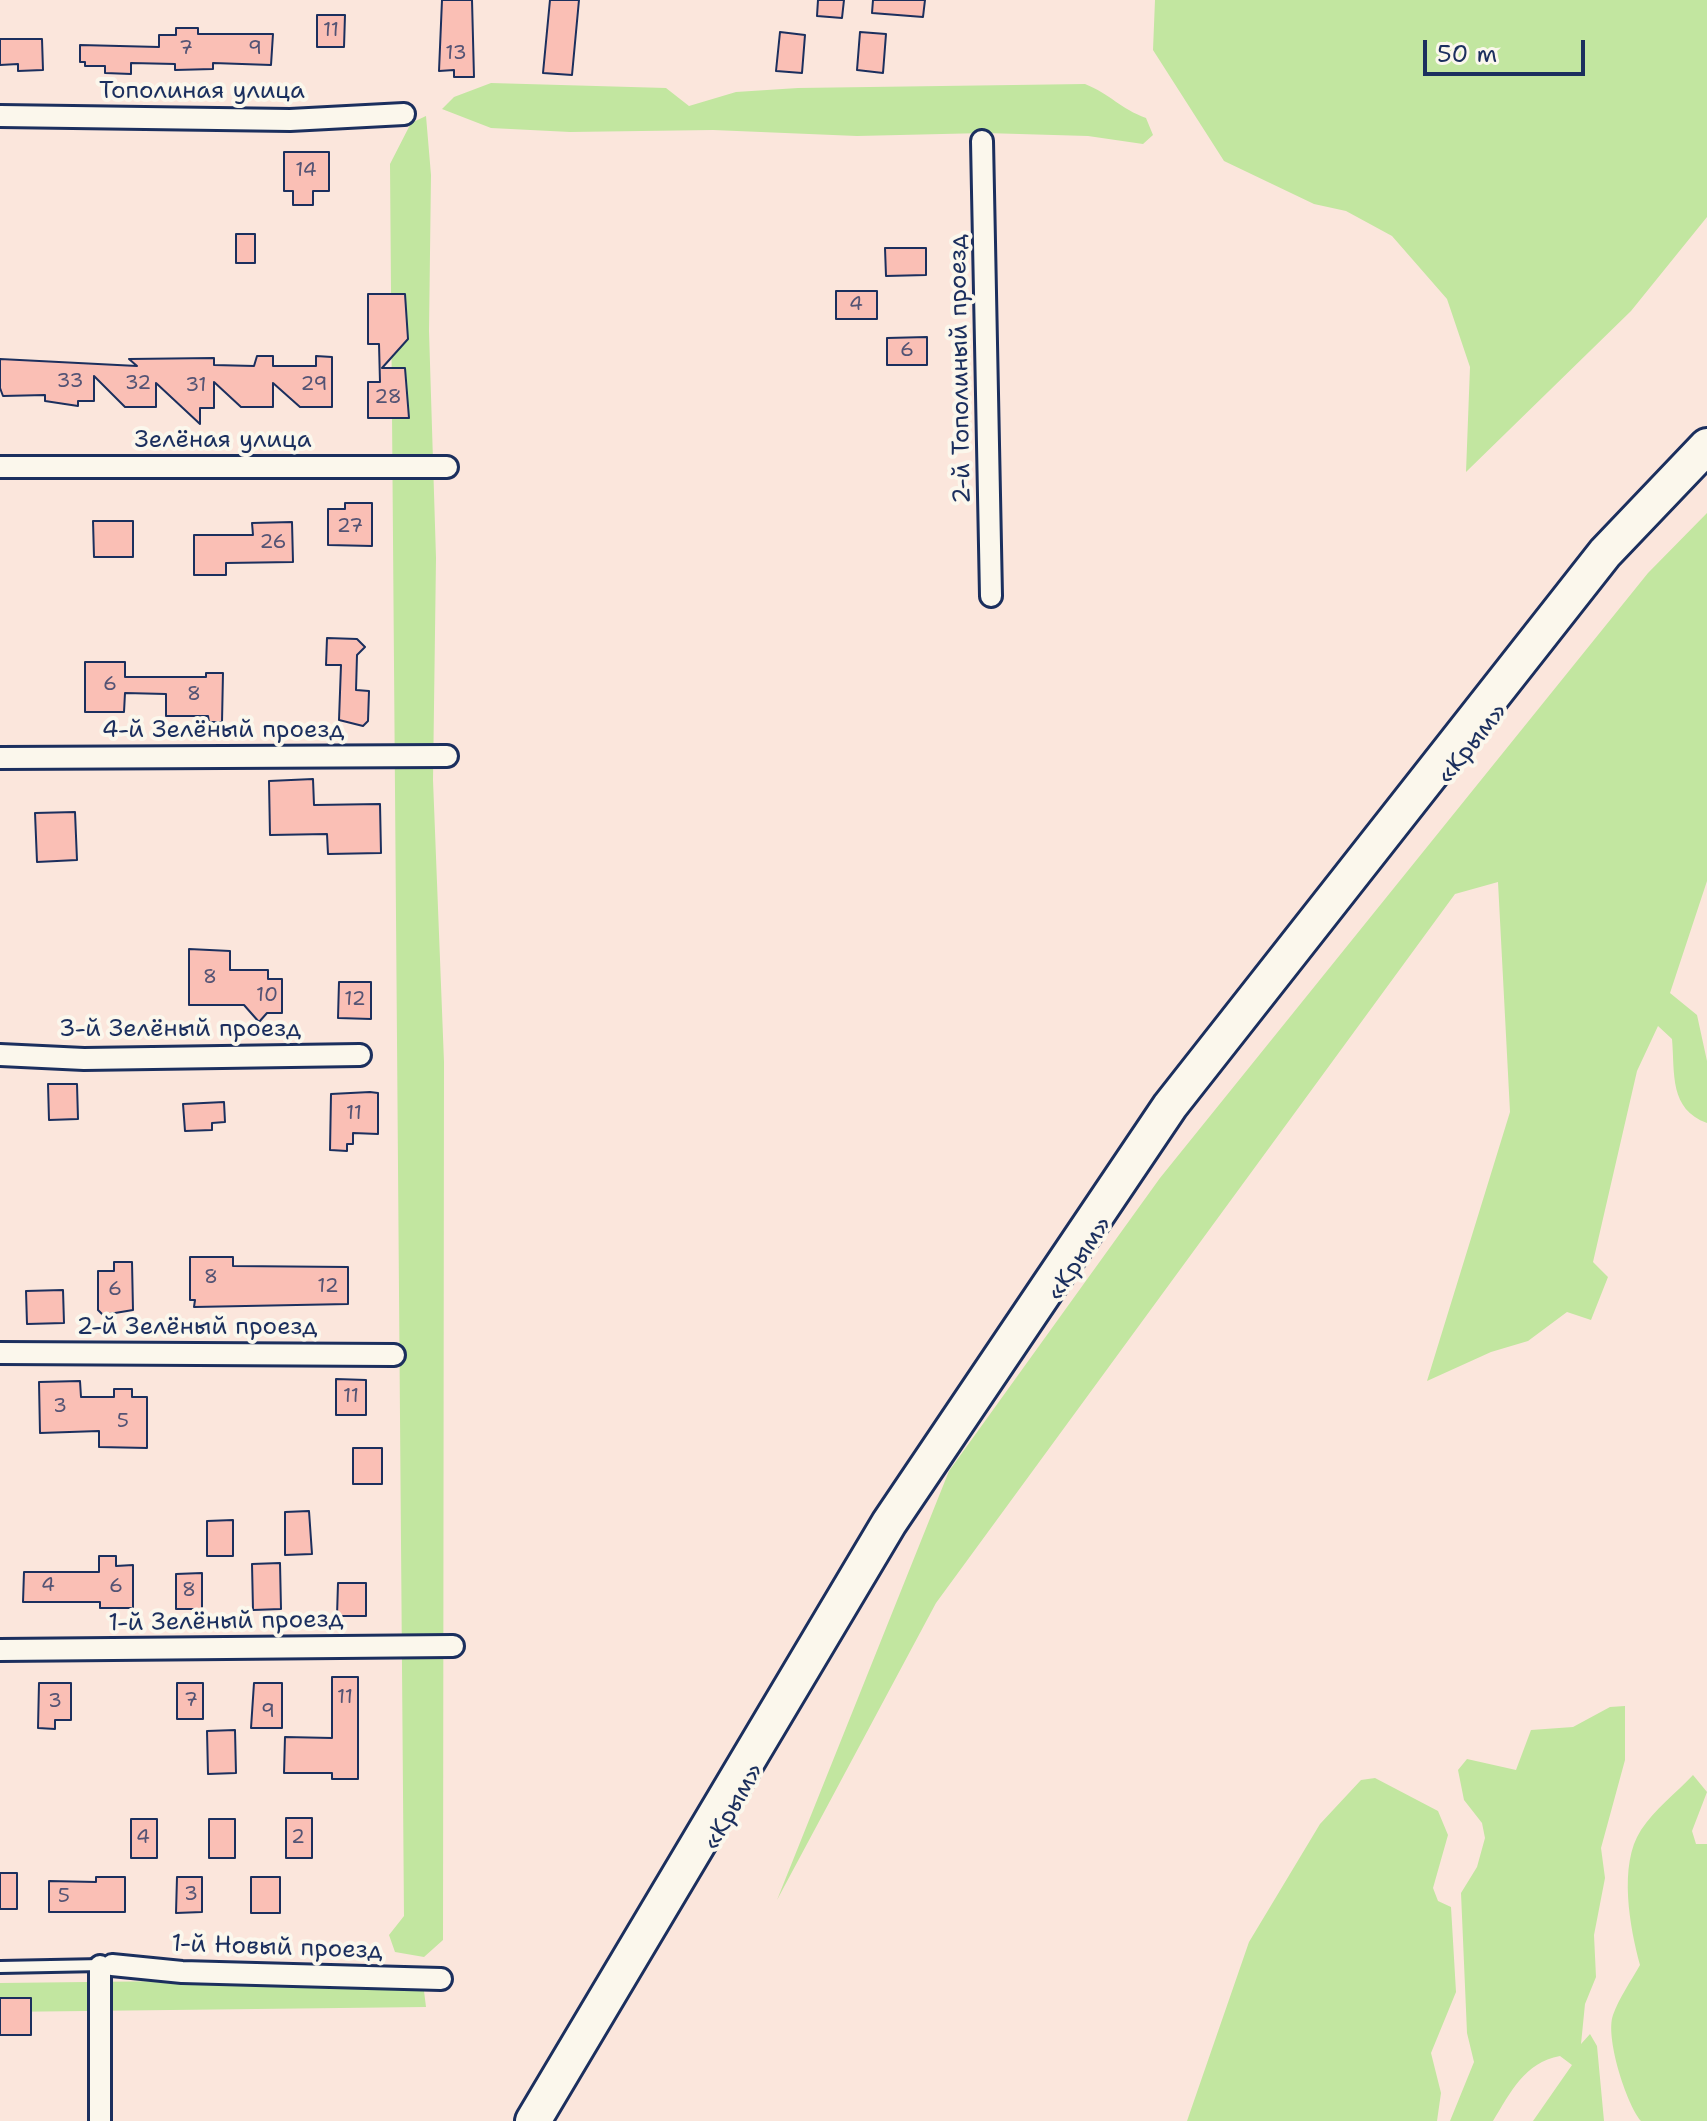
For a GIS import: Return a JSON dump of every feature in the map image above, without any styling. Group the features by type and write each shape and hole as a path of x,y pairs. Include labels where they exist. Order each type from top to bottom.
{"highway":[{"path":"533,2121 889,1523 1170,1106 1605,553 1707,446"},
{"name":"«Крым»","path":"555,2121 789,1714 951,1452 1127,1188 1336,914 1616,566 1707,468"}],"street":[{"name":"Тополиная улица","path":"0,116 290,120 404,114"},
{"name":"2-й Тополиный проезд","path":"982,141 991,596"},
{"name":"Зелёная улица","path":"0,467 447,467"},
{"name":"4-й Зелёный проезд","path":"0,758 447,756"},
{"name":"3-й Зелёный проезд","path":"0,1055 84,1059 360,1055"},
{"name":"2-й Зелёный проезд","path":"0,1353 394,1355"},
{"name":"1-й Зелёный проезд","path":"0,1650 453,1646"},
{"name":"1-й Новый проезд","path":"106,1965 182,1972 441,1979"},
{"path":"100,2121 106,1965"}],"lane":[{"path":"0,1967 106,1965"}],"green space":[{"path":"1155,0 1707,0 1707,217 1631,311 1466,472 1470,367 1447,299 1392,236 1346,211 1314,204 1224,161 1153,50"},
{"path":"491,83 666,88 689,106 736,92 798,88 1085,84 1146,118 1153,135 1143,144 1088,136 985,133 857,136 713,130 570,132 491,128 442,109 454,97"},
{"path":"426,116 431,175 429,331 436,558 433,780 444,1062 443,1940 424,1957 395,1952 389,1935 404,1916 390,164 411,123"},
{"path":"1707,513 1707,881 1670,993 1697,1015 1707,1061 1707,1123 1686,1109 1680,1099 1674,1077 1672,1039 1658,1026 1637,1071 1593,1262 1608,1277 1591,1320 1567,1312 1528,1341 1491,1352 1427,1381 1510,1112 1498,882 1455,894 936,1603 777,1900 949,1471 1160,1178 1648,573"},
{"path":"1625,1706 1625,1760 1601,1848 1605,1878 1594,1935 1596,1977 1585,2004 1581,2044 1590,2034 1597,2046 1604,2121 1533,2121 1572,2065 1560,2056 1528,2072 1493,2121 1450,2121 1474,2062 1467,2033 1461,1893 1477,1867 1485,1838 1482,1823 1464,1800 1458,1770 1467,1759 1516,1770 1531,1730 1573,1727 1610,1707"},
{"path":"1693,1775 1707,1792 1692,1831 1696,1844 1707,1844 1707,2121 1641,2121 1618,2070 1611,2025 1618,2002 1640,1965 1628,1897 1630,1861 1634,1844 1646,1823"},
{"path":"1375,1778 1438,1811 1448,1835 1433,1888 1438,1901 1451,1907 1456,1992 1431,2053 1441,2093 1437,2121 1187,2121 1249,1942 1320,1824 1361,1780"},
{"path":"350,1979 423,1983 426,2007 0,2012 0,1983"}],"building":[{"path":"442,0 472,0 474,77 454,77 454,70 439,71"},
{"path":"550,0 579,0 572,75 543,73"},
{"path":"818,0 844,0 842,18 817,16"},
{"path":"873,0 925,0 923,17 872,13"},
{"path":"317,15 345,15 344,47 317,47"},
{"path":"176,28 198,28 198,34 273,34 271,65 213,63 213,69 175,70 175,64 131,63 131,74 105,73 105,66 85,66 85,62 80,62 80,45 159,47 159,35 176,35"},
{"path":"780,32 805,35 802,73 776,71"},
{"path":"860,32 886,34 883,73 857,70"},
{"path":"0,39 42,39 43,70 18,71 18,64 0,65"},
{"path":"284,152 329,152 329,191 313,191 313,205 293,205 293,191 284,191"},
{"path":"236,234 255,234 255,263 236,263"},
{"path":"885,248 926,248 926,275 886,276"},
{"path":"836,291 877,291 877,319 836,319"},
{"path":"368,294 405,294 408,339 382,368 405,368 409,418 368,418 368,382 380,382 379,344 368,344"},
{"path":"927,337 927,365 887,365 887,338"},
{"path":"257,356 273,356 273,366 316,366 316,356 332,357 332,407 300,407 273,383 273,407 241,407 214,382 214,408 200,408 200,424 156,383 156,407 125,407 94,376 94,401 78,401 78,406 45,401 45,395 3,396 0,388 0,359 137,366 129,359 214,358 214,365 254,366"},
{"path":"345,503 372,503 372,546 328,545 328,509 345,509"},
{"path":"93,521 133,521 133,557 94,557"},
{"path":"292,522 293,562 226,563 226,575 194,575 194,535 253,535 252,523"},
{"path":"327,638 357,639 365,647 357,655 356,690 369,691 368,721 363,726 339,720 341,665 326,665"},
{"path":"85,662 125,662 125,677 206,677 206,673 223,673 222,722 209,722 208,716 166,716 166,694 125,693 124,712 85,712"},
{"path":"313,779 314,805 380,804 381,853 328,854 327,834 270,835 269,781"},
{"path":"75,812 77,860 37,862 35,813"},
{"path":"189,949 230,951 230,970 268,970 268,979 282,979 282,1013 267,1013 259,1022 244,1005 189,1005"},
{"path":"339,982 371,982 371,1019 338,1018"},
{"path":"48,1084 77,1084 78,1119 49,1120"},
{"path":"378,1093 378,1134 353,1133 353,1144 347,1144 347,1151 330,1150 331,1094"},
{"path":"224,1102 225,1122 212,1123 212,1130 185,1131 183,1104"},
{"path":"190,1257 233,1257 233,1266 348,1267 348,1304 194,1307 195,1300 190,1300"},
{"path":"114,1262 132,1262 133,1310 103,1315 98,1310 98,1271 114,1271"},
{"path":"63,1290 64,1323 27,1324 26,1291"},
{"path":"336,1379 366,1380 366,1415 336,1415"},
{"path":"80,1381 81,1397 114,1397 114,1389 132,1389 132,1397 147,1397 147,1448 99,1447 99,1431 40,1433 39,1382"},
{"path":"353,1448 382,1448 382,1484 353,1484"},
{"path":"309,1511 312,1554 285,1555 285,1512"},
{"path":"233,1520 233,1556 207,1556 207,1521"},
{"path":"99,1556 116,1556 116,1566 133,1565 133,1608 100,1608 100,1602 23,1602 24,1572 99,1572"},
{"path":"280,1563 281,1609 253,1610 252,1564"},
{"path":"202,1573 202,1609 176,1609 176,1574"},
{"path":"338,1583 366,1583 366,1616 337,1616"},
{"path":"332,1677 358,1677 358,1779 332,1779 332,1773 284,1773 285,1737 332,1738"},
{"path":"39,1683 71,1683 71,1720 55,1720 55,1729 38,1728"},
{"path":"177,1683 203,1683 203,1719 177,1719"},
{"path":"254,1683 282,1683 282,1728 251,1728"},
{"path":"235,1730 236,1773 208,1774 207,1731"},
{"path":"286,1818 312,1818 312,1858 286,1858"},
{"path":"131,1819 157,1819 157,1858 131,1858"},
{"path":"209,1819 235,1819 235,1858 209,1858"},
{"path":"0,1873 17,1873 17,1909 0,1909"},
{"path":"96,1877 125,1877 125,1912 49,1912 49,1881 96,1882"},
{"path":"177,1877 202,1877 202,1912 176,1913"},
{"path":"251,1877 280,1877 280,1913 251,1913"},
{"path":"0,1998 31,1998 31,2035 0,2035"}]}
